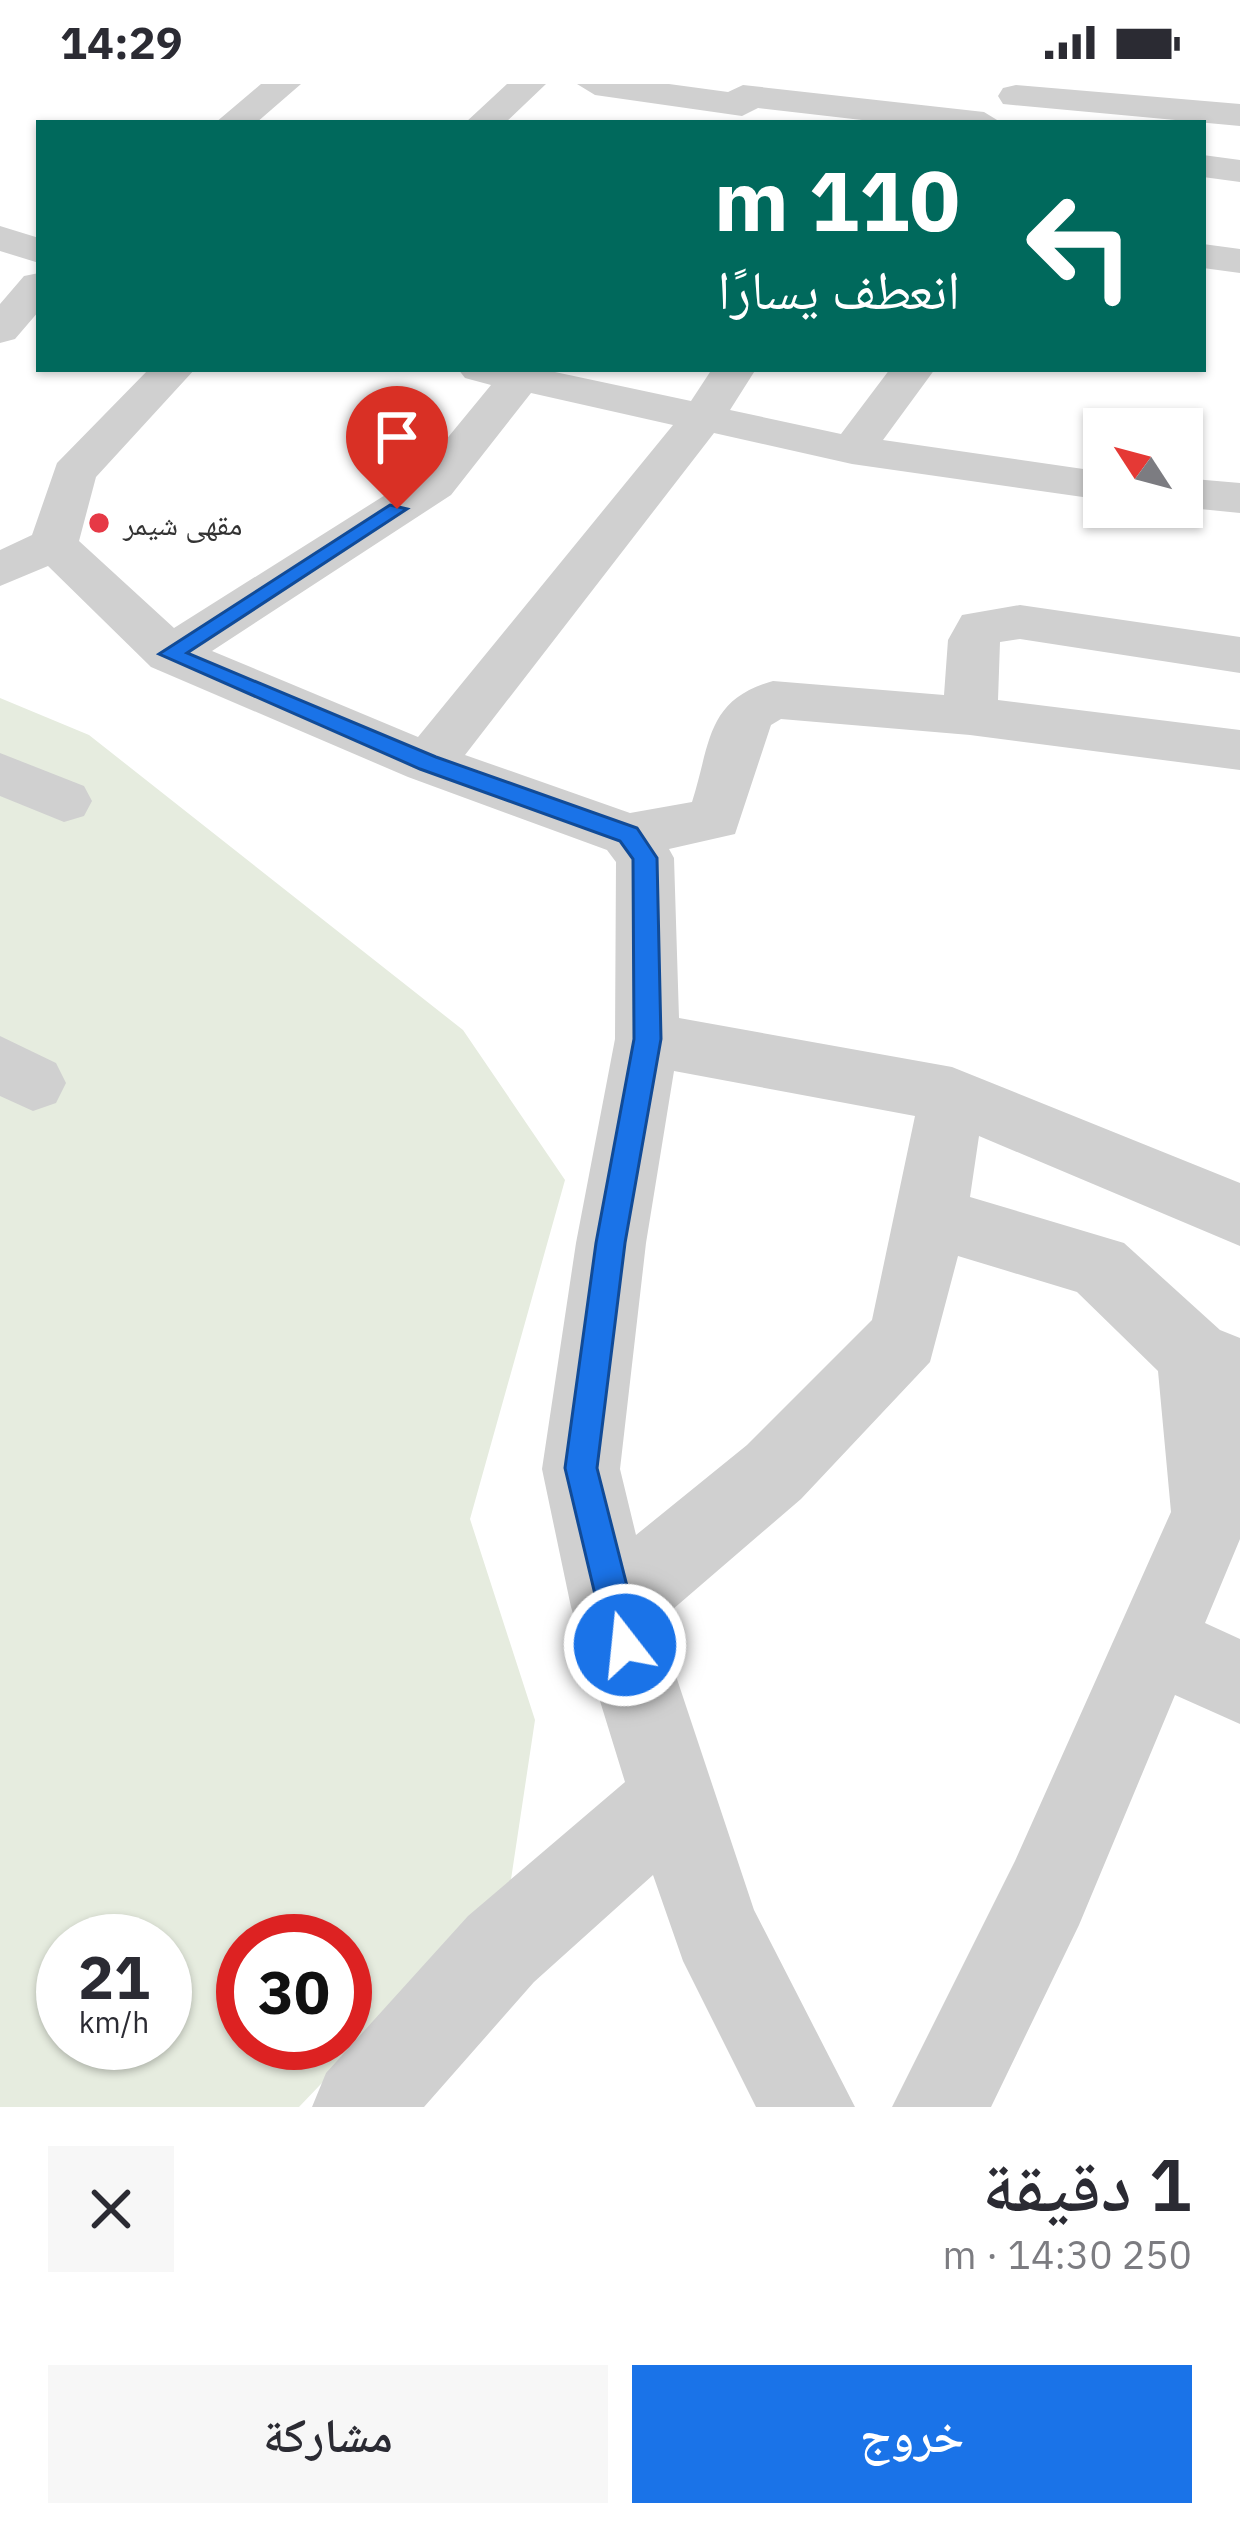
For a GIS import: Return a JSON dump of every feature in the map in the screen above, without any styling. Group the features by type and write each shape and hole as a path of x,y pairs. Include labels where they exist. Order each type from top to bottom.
{"street":[{"path":"237,120 283,84"},
{"path":"486,120 528,84"},
{"path":"595,84 932,120"},
{"path":"1018,101 1240,116"},
{"path":"1206,166 1240,171"},
{"path":"0,238 36,250"},
{"path":"1206,256 1240,261"},
{"path":"0,330 36,288"},
{"path":"170,372 74,473 27,557 170,654 428,763 628,835 715,819 747,714 772,700 970,716 1240,751"},
{"path":"428,763 703,417 732,372"},
{"path":"852,450 911,372"},
{"path":"170,654 434,485 530,376 852,450 1083,483"},
{"path":"1203,495 1240,498"},
{"path":"970,716 974,640 980,627 1020,622 1240,655"},
{"path":"0,773 64,801"},
{"path":"628,835 645,858 647,1039 611,1243 581,1468 613,1607 715,1929 807,2107"},
{"path":"647,1039 952,1095 1119,1169 1240,1215"},
{"path":"613,1607 774,1472 904,1338 932,1217 952,1095"},
{"path":"1099,1266 1119,1169"},
{"path":"932,1217 1099,1266 1217,1365 1211,1514 1047,1894 940,2107"},
{"path":"1156,1644 1240,1682"},
{"path":"360,2107 501,1949 673,1798"}],"shaded area":[{"path":"0,698 89,735 463,1030 565,1180 470,1519 535,1720 510,1886 372,2031 372,1914 216,1914 216,2070 334,2070 299,2107 0,2107"}],"place":[{"name":"مقهى شيمر","path":"99,523"}],"route":[{"path":"397,509 170,654 428,763 628,835 645,858 647,1039 611,1243 581,1468 625,1645"}]}
